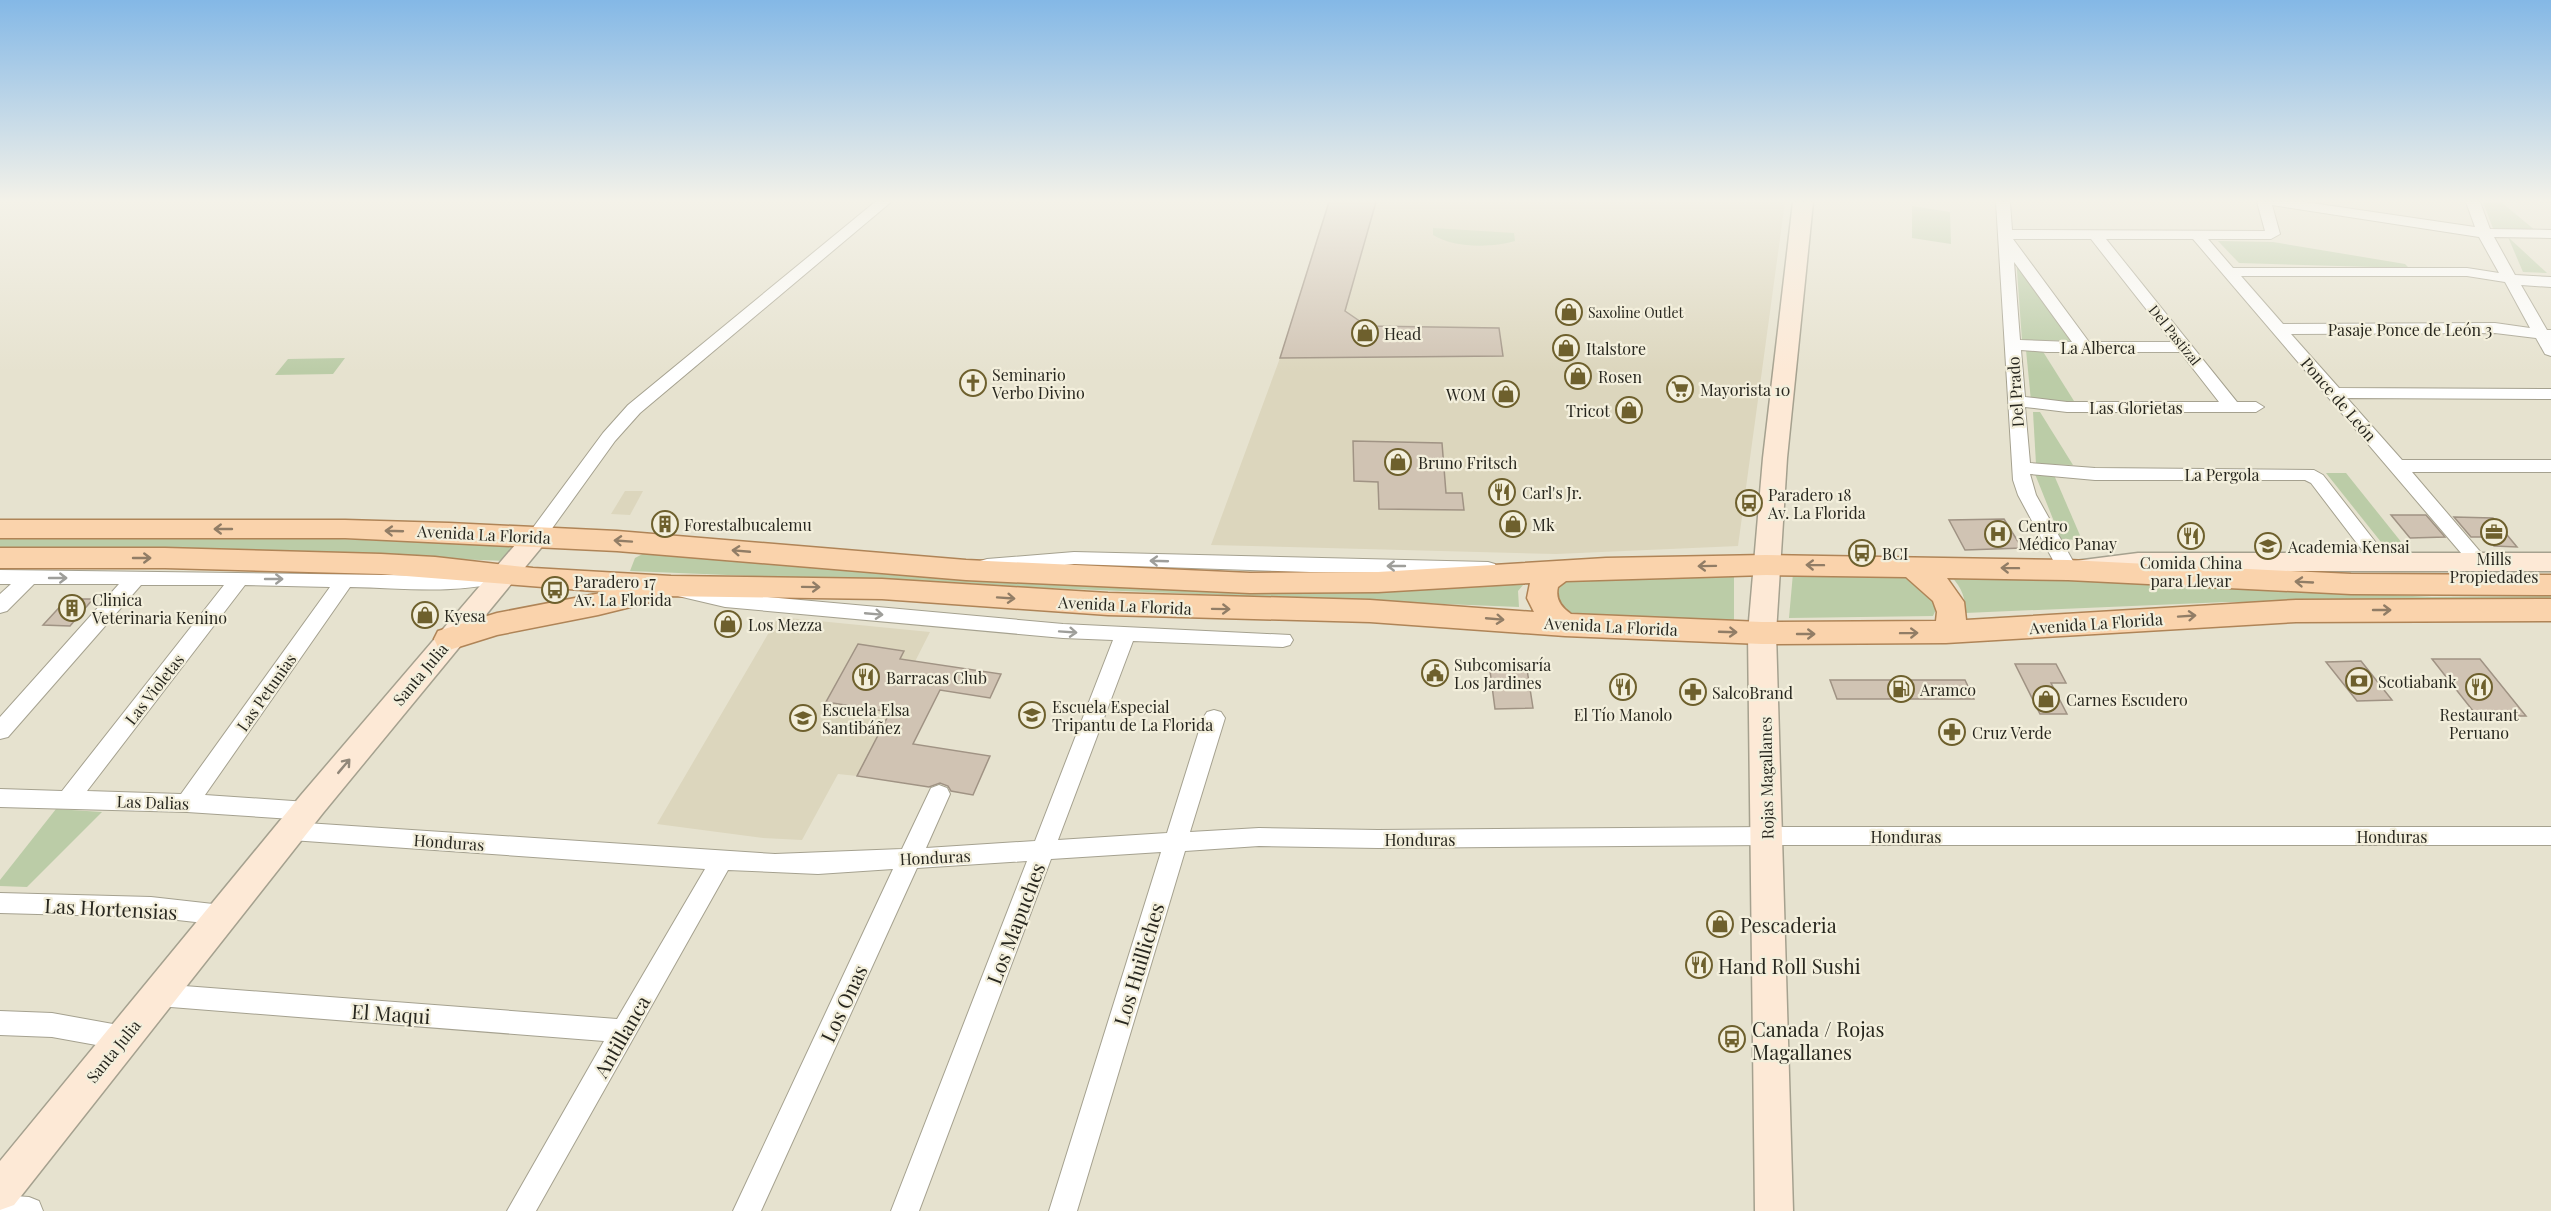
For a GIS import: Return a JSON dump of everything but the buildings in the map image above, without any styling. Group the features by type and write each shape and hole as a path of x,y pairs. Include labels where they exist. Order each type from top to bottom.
{"main road":[{"name":"Avenida La Florida","path":"0,529 345,529 582,539 966,570 1113,578 1290,583 1388,582 1561,570 1766,565 2068,570 2351,584 2551,585"},
{"path":"0,529 3,536 0,542"},
{"path":"555,579 554,568 560,556 582,539"},
{"name":"Avenida La Florida","path":"0,558 275,560 435,567 505,575 671,586 864,588 1160,607 1404,613 1565,625 1762,633 1946,632 2250,612 2551,610"},
{"path":"1910,567 1933,581 1948,600 1952,615 1946,632"},
{"path":"1561,570 1545,583 1542,596 1550,614 1565,625"},
{"path":"449,639 479,628 613,602 671,586"}],"street":[{"name":"Santa Julia","path":"5,1178 123,1038 449,639 536,537 609,437 634,409 816,259"},
{"name":"Rojas Magallanes","path":"1774,1211 1762,633 1766,565 1797,259"},
{"name":"Del Prado","path":"2006,259 2020,468 2027,495 2068,570"},
{"path":"2020,259 2084,347"},
{"name":"Del Pastizal","path":"2114,259 2232,407"},
{"name":"Ponce de León","path":"2218,259 2480,562"},
{"path":"2498,259 2546,334 2551,351"},
{"path":"2230,272 2467,272 2551,282"},
{"name":"Pasaje Ponce de León 3","path":"2278,329 2506,329 2546,334"},
{"name":"La Alberca","path":"2012,344 2039,347 2184,346"},
{"path":"2334,393 2551,394"},
{"name":"Las Glorietas","path":"2016,401 2067,407 2256,407"},
{"path":"2397,466 2551,466"},
{"name":"La Pergola","path":"2020,468 2095,474 2307,474 2317,479 2382,562"},
{"name":"Avenida La Florida","path":"2068,570 2138,562 2551,562"},
{"name":"Avenida La Florida","path":"0,577 471,582 505,575"},
{"path":"0,606 28,578"},
{"path":"0,730 136,578"},
{"name":"Las Violetas","path":"68,800 239,579"},
{"name":"Las Petunias","path":"187,803 345,580"},
{"name":"Avenida La Florida","path":"671,586 725,600 1014,627 1125,635 1283,640"},
{"name":"Los Mapuches","path":"905,1211 1125,635"},
{"name":"Los Huilliches","path":"1063,1211 1214,718"},
{"name":"Los Onas","path":"747,1211 939,795"},
{"name":"Las Dalias","path":"0,798 187,803 299,821"},
{"name":"Honduras","path":"299,821 721,862 800,864 1042,851 1175,841 1278,837 1378,839 1767,836 2551,836"},
{"name":"Antillanca","path":"521,1211 721,862"},
{"name":"Las Hortensias","path":"0,903 151,907 222,915"},
{"name":"El Maqui","path":"158,995 624,1031"},
{"path":"0,1023 52,1025 123,1038"},
{"path":"0,1209 29,1211"}],"shaded area":[{"path":"1311,259 1777,259 1738,546 1556,554 1211,545 1280,358"},
{"path":"625,491 643,491 630,515 611,514"},
{"name":"Escuela Elsa Santibáñez","path":"778,617 930,632 857,776 838,774 802,840 763,838 657,824"}],"green space":[{"path":"2016,259 2071,341 2022,340"},
{"path":"2235,259 2372,259 2405,264 2409,268 2239,263"},
{"path":"2517,259 2531,259 2547,273 2523,272"},
{"path":"2026,350 2042,350 2074,401 2031,401"},
{"path":"345,358 333,374 275,375 288,359"},
{"path":"2033,412 2040,412 2073,465 2036,464"},
{"path":"2326,473 2346,473 2406,548 2385,547"},
{"path":"2035,474 2054,475 2082,540 2061,539"},
{"path":"0,535 262,536 519,546 507,561 346,555 0,550"},
{"path":"650,550 817,564 1528,579 1518,591 1519,607 630,571 635,558"},
{"path":"1947,572 2432,597 2551,596 2551,605 2226,602 1965,613 1961,591"},
{"path":"1793,573 1914,573 1939,603 1933,616 1789,618"},
{"path":"1734,576 1734,623 1572,616 1553,605 1551,591 1563,578"},
{"path":"56,809 102,812 27,887 0,886 0,880"}],"place":[{"name":"Saxoline Outlet","path":"1569,312"},
{"name":"Head","path":"1365,333"},
{"name":"Italstore","path":"1566,348"},
{"name":"Rosen","path":"1578,376"},
{"name":"Seminario Verbo Divino","path":"973,383"},
{"name":"Mayorista 10","path":"1680,389"},
{"name":"WOM","path":"1506,394"},
{"name":"Tricot","path":"1629,410"},
{"name":"Bruno Fritsch","path":"1398,462"},
{"name":"Carl's Jr.","path":"1502,492"},
{"name":"Paradero 18 Av. La Florida","path":"1749,503"},
{"name":"Forestalbucalemu","path":"665,524"},
{"name":"Mk","path":"1513,524"},
{"name":"Mills Propiedades","path":"2494,532"},
{"name":"Centro Médico Panay","path":"1998,534"},
{"name":"Comida China para Llevar","path":"2191,536"},
{"name":"Academia Kensai","path":"2268,546"},
{"name":"BCI","path":"1862,553"},
{"name":"Paradero 17 Av. La Florida","path":"555,590"},
{"name":"Clinica Veterinaria Kenino","path":"72,608"},
{"name":"Kyesa","path":"425,615"},
{"name":"Los Mezza","path":"728,624"},
{"name":"Subcomisaría Los Jardines","path":"1435,673"},
{"name":"Barracas Club","path":"866,677"},
{"name":"Scotiabank","path":"2359,681"},
{"name":"El Tío Manolo","path":"1623,687"},
{"name":"Restaurant Peruano","path":"2479,687"},
{"name":"Aramco","path":"1901,689"},
{"name":"SalcoBrand","path":"1693,692"},
{"name":"Carnes Escudero","path":"2046,699"},
{"name":"Escuela Especial Tripantu de La Florida","path":"1032,715"},
{"name":"Escuela Elsa Santibáñez","path":"803,718"},
{"name":"Cruz Verde","path":"1952,732"},
{"name":"Pescaderia","path":"1720,924"},
{"name":"Hand Roll Sushi","path":"1699,965"},
{"name":"Canada / Rojas Magallanes","path":"1732,1039"}]}
